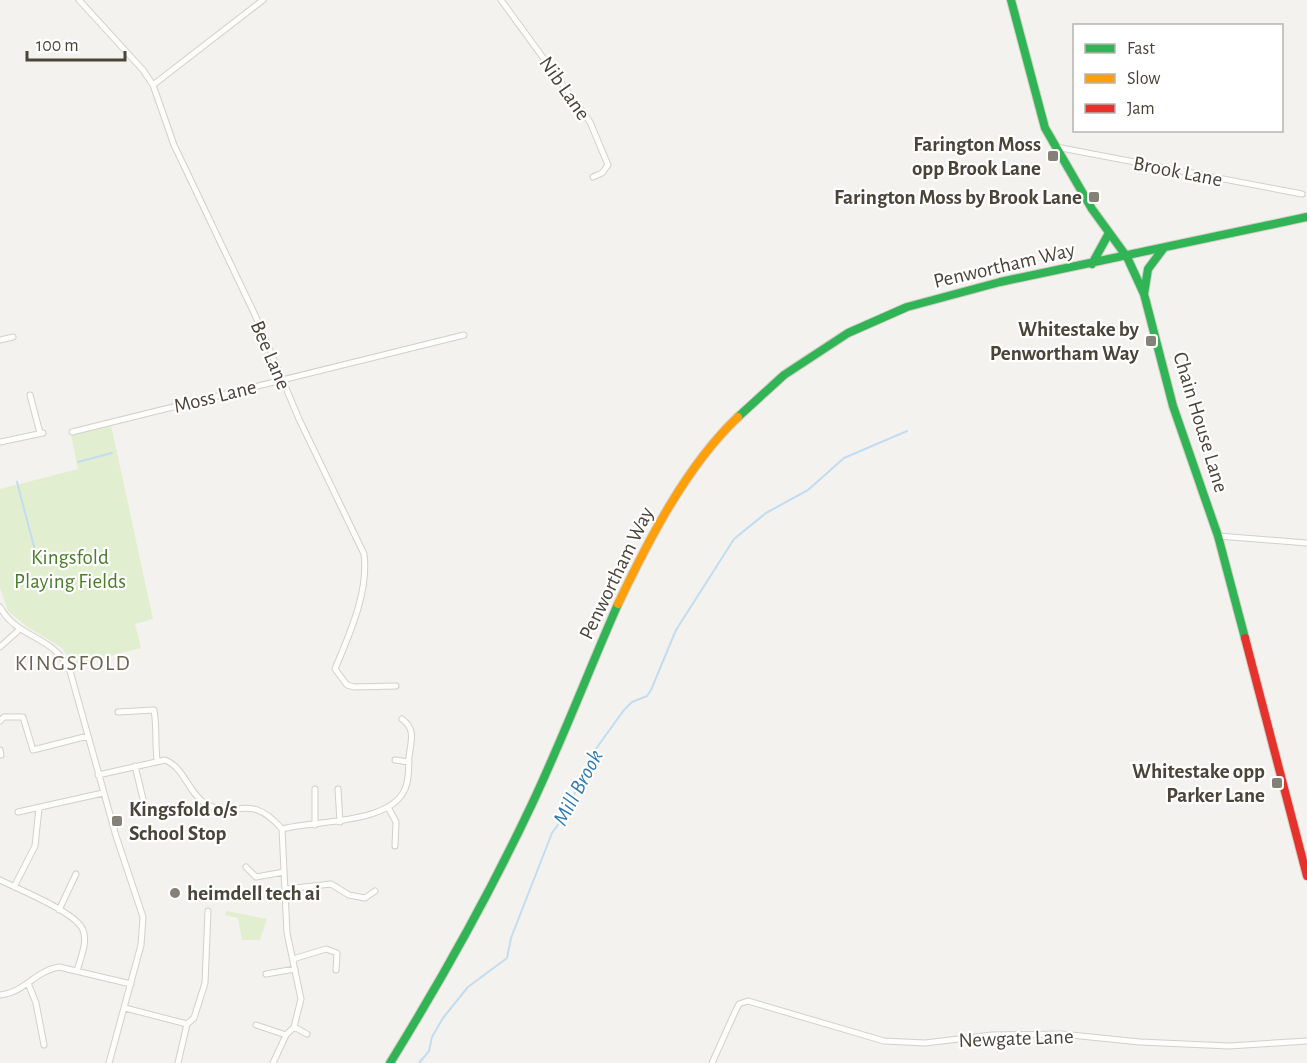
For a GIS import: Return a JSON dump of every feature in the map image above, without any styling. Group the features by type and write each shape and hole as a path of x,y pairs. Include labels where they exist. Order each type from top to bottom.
{"main road":[{"name":"Chain House Lane","path":"1011,0 1042,116 1054,147 1127,257 1144,294 1173,406 1218,536 1270,742 1306,865 1307,876"},
{"name":"Penwortham Way","path":"390,1063 418,1018 495,880 534,800 637,560 692,469 737,416 799,363 847,333 901,309 963,290 1307,217"},
{"path":"1092,264 1109,233"},
{"path":"1144,294 1144,277 1148,264 1163,249"},
{"name":"Penwortham Way","path":"399,1063 418,1018"}],"street":[{"name":"Bee Lane","path":"79,0 143,70 153,85 174,145 364,555 365,565 360,598 334,669 347,685 354,687 396,686"},
{"path":"153,85 263,0"},
{"name":"Nib Lane","path":"501,0 590,122 608,165 602,173 593,177"},
{"name":"Brook Lane","path":"1054,147 1302,194"},
{"name":"Moss Lane","path":"72,432 464,335"},
{"path":"0,340 13,337"},
{"path":"0,442 41,433 30,395"},
{"path":"1218,536 1307,543"},
{"path":"0,607 20,629 50,645 63,657 70,671 103,793 143,917 141,945 109,1063"},
{"path":"0,647 20,629"},
{"path":"118,712 154,710 158,733 155,747 157,760"},
{"path":"0,721 4,717 23,717 33,750 88,736"},
{"path":"282,829 296,825 340,822 388,807 400,797 406,788 412,732 410,725 402,720"},
{"path":"98,775 157,760 173,763 207,805 218,808 256,808 273,819 282,829 288,933 301,999 294,1027 286,1035 273,1063"},
{"path":"395,760 409,762"},
{"path":"135,766 143,800"},
{"path":"315,789 315,825"},
{"path":"338,789 340,822"},
{"path":"18,812 103,793"},
{"path":"388,807 396,822 395,846"},
{"path":"14,887 35,846 39,808"},
{"path":"246,867 256,877"},
{"path":"256,877 285,872"},
{"path":"59,910 76,874"},
{"path":"255,885 256,877"},
{"path":"0,879 59,910 79,924 84,932 84,949 77,971"},
{"path":"286,890 331,884 349,896 365,898 375,891"},
{"path":"178,1063 187,1024 194,1018 205,984 208,911"},
{"path":"293,959 326,949 337,953 336,970"},
{"path":"0,996 16,991 47,969 59,967 131,984"},
{"path":"266,974 295,969"},
{"path":"28,983 36,1003 44,1045"},
{"name":"Newgate Lane","path":"712,1063 739,1004 752,1001 884,1041 925,1043 992,1035 1061,1034 1140,1042 1229,1046 1307,1041"},
{"path":"124,1008 187,1024"},
{"path":"256,1025 286,1035"},
{"path":"294,1027 308,1034"}],"green space":[{"name":"Kingsfold Playing Fields","path":"111,425 153,619 135,624 141,648 74,665 62,648 26,626 8,611 0,588 0,489 78,469 71,435"},
{"path":"226,911 267,919 260,940 242,940 238,918 225,915"}],"waterway":[{"name":"Mill Brook","path":"419,1063 429,1051 432,1037 443,1018 468,987 507,958 511,938 552,833 566,814 590,757 624,710 632,702 647,696 651,690 676,630 734,539 766,513 808,490 844,458 907,431"},
{"path":"78,462 112,453"},
{"path":"17,482 36,554"}],"traffic: fast":[{"path":"1011,0 1045,128 1092,209 1127,257 1144,294 1173,406 1218,536 1245,638"},
{"path":"738,417 784,375 848,333 907,307 1000,282 1307,217"},
{"path":"1092,264 1109,233"},
{"path":"1144,294 1148,269 1163,249"},
{"path":"390,1063 465,935 516,837 618,604"}],"traffic: slow":[{"path":"618,604 670,505 702,458 738,417"}],"traffic: jam":[{"path":"1245,638 1307,876"}],"place":[{"name":"Farington Moss opp Brook Lane","path":"1053,156"},
{"name":"Farington Moss by Brook Lane","path":"1094,197"},
{"name":"Whitestake by Penwortham Way","path":"1151,341"},
{"name":"Whitestake opp Parker Lane","path":"1277,783"},
{"name":"Kingsfold o/s School Stop","path":"117,821"},
{"name":"heimdell tech ai","path":"175,893"}],"district":[{"name":"KINGSFOLD","path":"73,662"}]}
